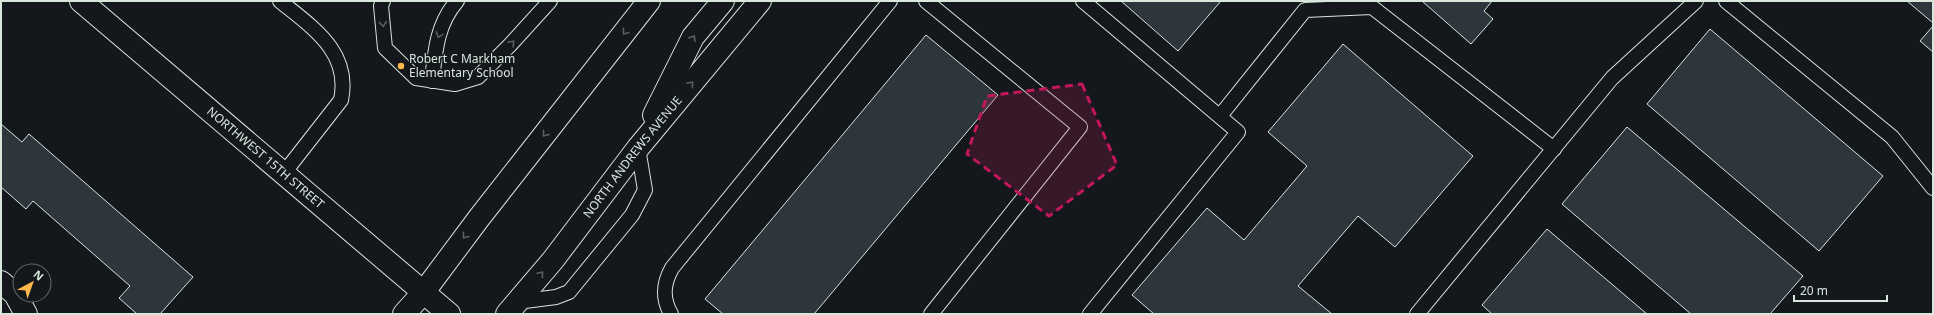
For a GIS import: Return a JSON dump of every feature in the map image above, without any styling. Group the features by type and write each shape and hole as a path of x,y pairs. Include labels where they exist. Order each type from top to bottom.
{"street":[{"name":"NORTHWEST 15TH STREET","path":"81,1 449,314"},
{"path":"404,314 423,293 484,211 649,1"},
{"path":"638,148 693,36 723,1"},
{"name":"NORTH ANDREWS AVENUE","path":"512,308 553,260 638,148 760,1"},
{"path":"1,282 15,294 26,314"}],"lane":[{"path":"280,1 316,31 330,47 342,71 344,86 341,100 284,173"},
{"path":"383,1 381,6 385,48 416,78 455,84 478,77 510,45 550,1"},
{"path":"432,80 436,45 448,12 458,1"},
{"path":"671,314 666,305 664,288 672,268 890,1"},
{"path":"926,1 1080,126 931,314"},
{"path":"1083,1 1238,132 1090,314"},
{"path":"1417,314 1612,78 1696,1"},
{"path":"1726,1 1892,137 1933,188"},
{"path":"1220,116 1305,10 1372,7 1554,149"},
{"path":"512,308 556,297 569,292 632,215 645,190 638,148"}],"highlighted area":[{"path":"1082,84 1117,165 1049,216 967,154 987,96"}],"building":[{"path":"1121,1 1221,1 1178,51"},
{"path":"1422,1 1492,1 1484,11 1493,19 1471,44"},
{"path":"1907,1 1933,1 1933,23"},
{"path":"1933,26 1933,52 1920,41"},
{"path":"1710,29 1883,176 1819,251 1647,104"},
{"path":"926,35 998,95 814,314 723,314 705,299"},
{"path":"1343,44 1473,156 1395,247 1358,216 1298,286 1332,314 1154,314 1132,295 1207,208 1244,240 1307,166 1268,132"},
{"path":"1,124 22,142 29,134 193,277 160,314 137,314 119,298 130,286 33,201 26,209 1,187"},
{"path":"1627,127 1803,276 1770,314 1691,314 1562,204"},
{"path":"1547,229 1647,314 1492,314 1482,305"}],"place":[{"name":"Robert C Markham Elementary School","path":"401,66"}]}
